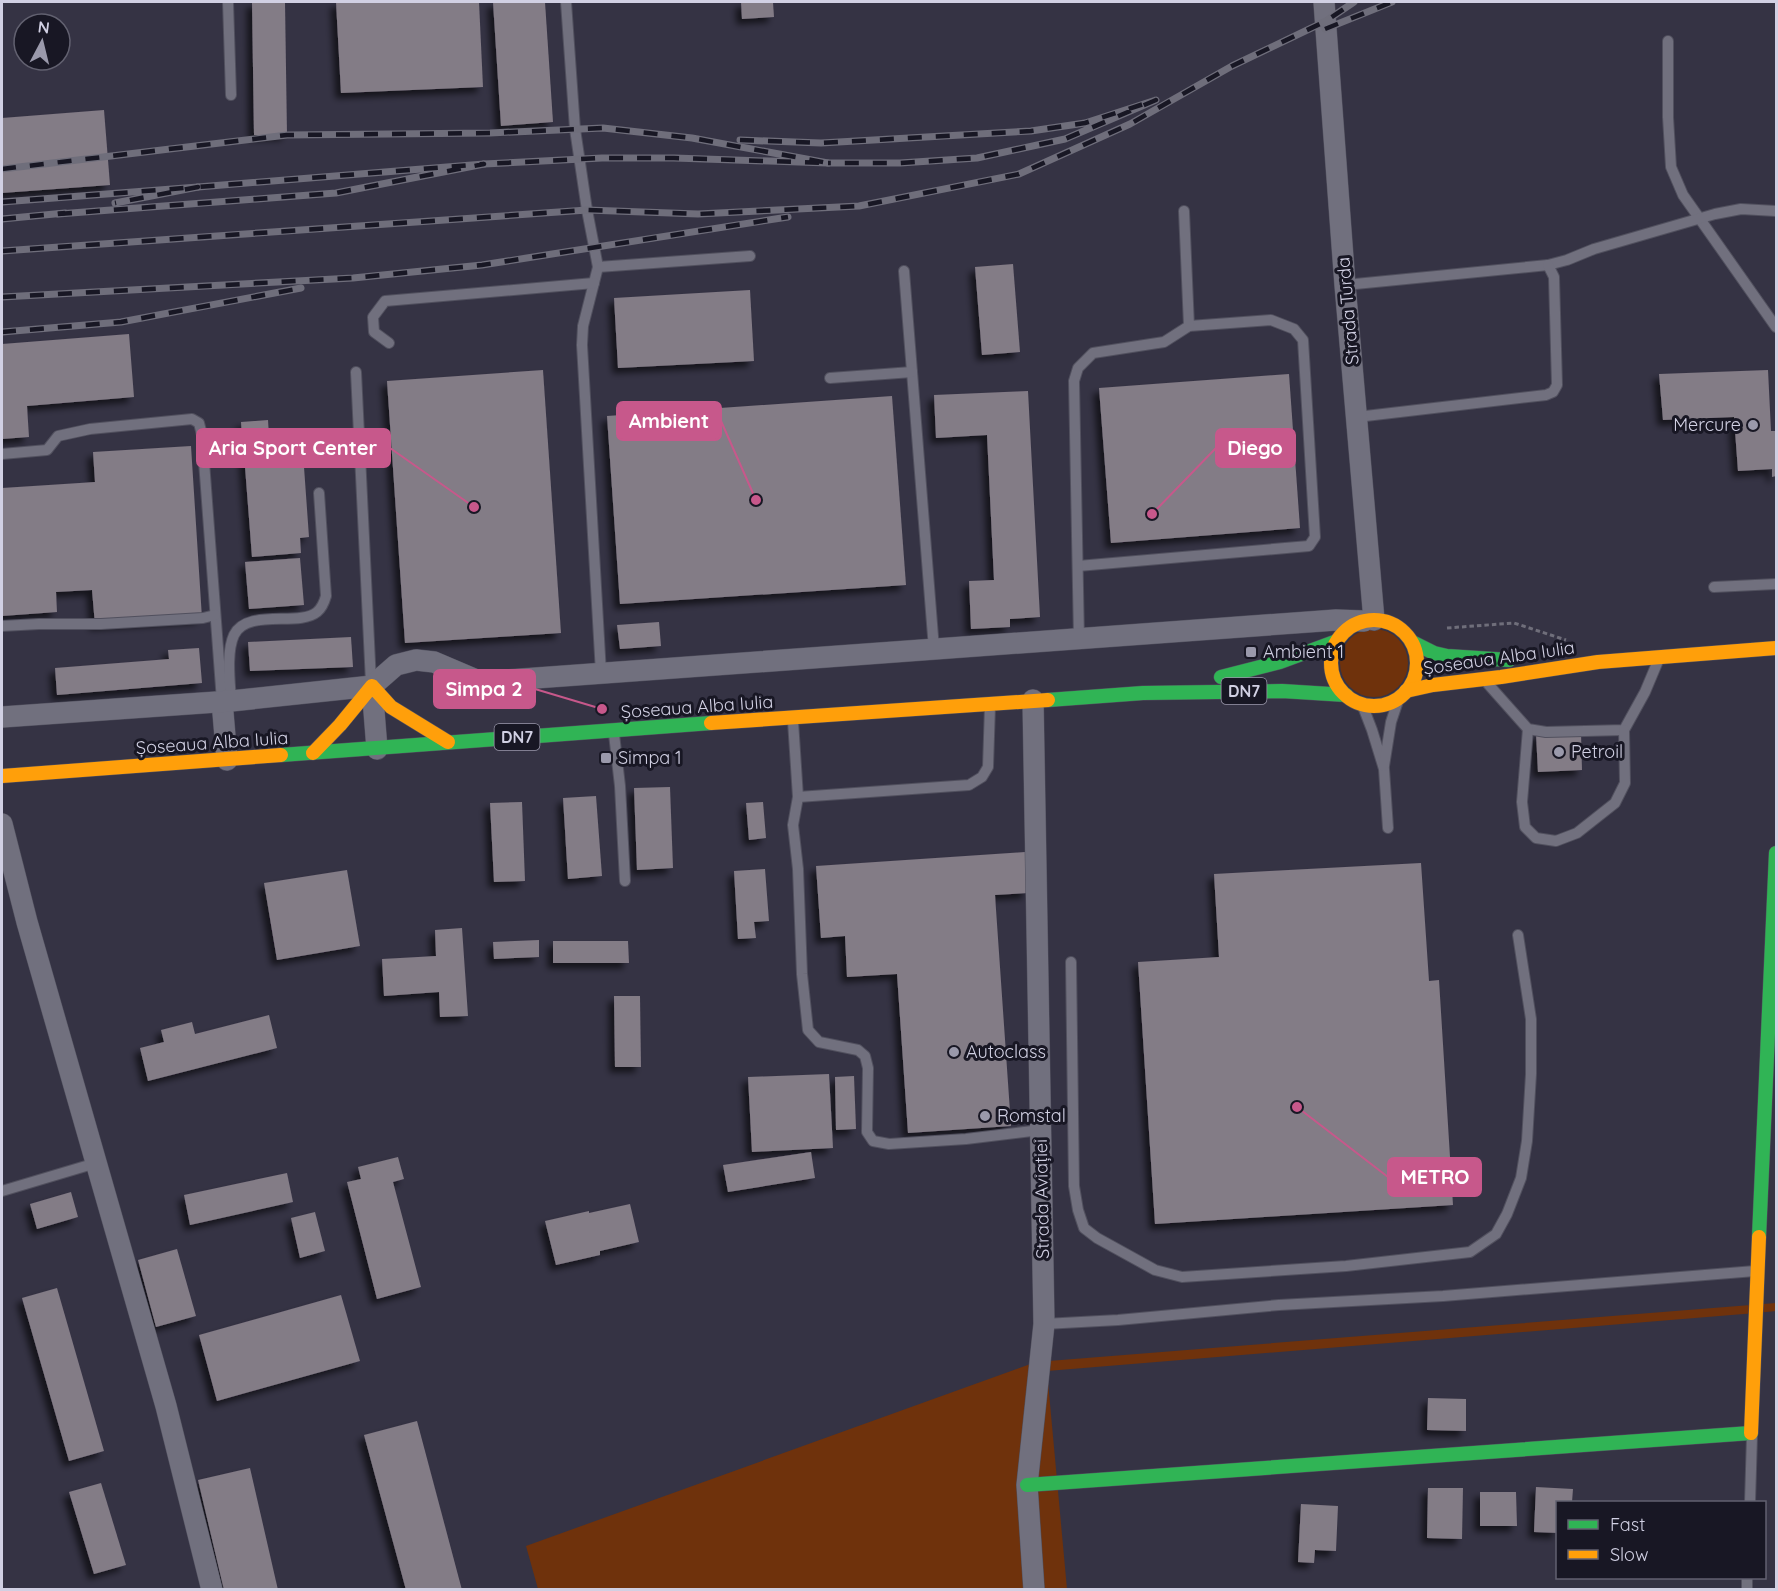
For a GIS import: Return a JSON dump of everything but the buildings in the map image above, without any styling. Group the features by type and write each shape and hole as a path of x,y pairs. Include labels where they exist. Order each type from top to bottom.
{"main road":[{"path":"1362,704 1381,705 1402,695 1414,680 1417,668 1412,642 1402,630 1382,620 1369,620"},
{"name":"DN7","path":"1337,640 1355,624 1369,620"},
{"path":"1337,640 1332,655 1332,670 1336,684 1346,695"},
{"name":"Șoseaua Alba Iulia","path":"1143,693 1280,664 1337,640"},
{"name":"Șoseaua Alba Iulia","path":"1412,642 1434,652 1469,658 1598,662"},
{"name":"Șoseaua Alba Iulia","path":"1402,695 1433,685 1598,662 1776,648"},
{"path":"313,753 372,686 391,708 448,742"},
{"name":"Șoseaua Alba Iulia","path":"2,776 1143,693 1282,691 1346,695"},
{"name":"DN7","path":"1346,695 1362,704"},
{"path":"1027,1485 1752,1433 1776,853"}],"street":[{"name":"Strada Turda","path":"1324,2 1357,417 1369,620"},
{"path":"2,717 226,701 372,686 396,665 417,660 434,662 481,682 1369,620"},
{"path":"1318,622 1334,629 1337,640"},
{"path":"372,686 377,749"},
{"name":"Strada Aviației","path":"1033,700 1044,1324 1027,1485 1034,1590"},
{"path":"226,701 226,760"},
{"path":"2,824 27,922 166,1406 212,1590"}],"lane":[{"path":"228,2 231,95"},
{"path":"566,2 575,129 598,267 583,326 582,345 601,673"},
{"path":"1668,41 1668,117 1671,167 1683,195 1776,327"},
{"path":"1345,285 1548,265 1714,214 1741,209 1776,211"},
{"path":"1184,211 1189,326"},
{"path":"598,267 750,256"},
{"path":"1357,417 1546,395 1553,392 1557,385 1554,277 1548,265"},
{"path":"904,271 934,649"},
{"path":"389,344 374,332 373,317 385,301 594,283"},
{"path":"1078,566 1309,546 1315,537 1303,340 1294,329 1271,320 1189,326 1164,342 1093,353 1078,368 1074,381 1079,639"},
{"path":"356,372 372,686"},
{"path":"830,378 912,372"},
{"path":"2,454 47,450 58,436 90,429 192,419 199,423 202,435 215,615 226,701"},
{"path":"226,701 230,650 234,634 243,625 258,620 303,617 315,614 323,606 326,596 319,493"},
{"path":"1714,587 1776,584"},
{"path":"2,626 95,625 203,618 215,615"},
{"path":"1528,729 1522,802 1525,827 1536,838 1556,841 1577,833 1615,803 1625,783 1624,730 1645,692 1660,657"},
{"path":"1485,679 1528,729 1546,732 1624,730"},
{"path":"1388,828 1384,769 1391,723 1402,695"},
{"path":"798,798 969,785 982,777 988,767 990,703"},
{"path":"1362,704 1384,769"},
{"path":"793,718 798,798 793,825 798,869 802,975 808,1030 819,1042 858,1050 865,1056 868,1068 867,1132 873,1141 889,1144 966,1139 1040,1130"},
{"path":"614,731 620,786 625,881"},
{"path":"1071,962 1074,1186 1084,1228 1097,1238 1155,1270 1182,1277 1346,1266 1470,1252 1496,1234 1507,1214 1521,1178 1527,1141 1531,1074 1531,1019 1518,935"},
{"path":"2,1191 96,1163"},
{"path":"1044,1324 1758,1271"},
{"path":"1750,1501 1752,1433"}],"path":[{"path":"1439,629 1514,622 1576,644"}],"shaded area":[{"path":"1374,629 1387,632 1398,639 1405,650 1408,663 1405,676 1398,687 1387,694 1374,697 1361,694 1350,687 1343,676 1340,663 1343,650 1350,639 1361,632"},
{"path":"1776,1303 1776,1311 1756,1313 1047,1371 1067,1589 538,1589 526,1546 1036,1362"}],"railway":[{"path":"2,251 587,210 698,214 859,206 1019,174 1130,124 1232,66 1326,21 1354,2"},
{"path":"1325,29 1392,2"},
{"path":"740,140 821,143 1031,131 1085,123 1156,100 1065,139 977,158 900,163 828,163"},
{"path":"2,169 287,135 490,133 603,128 692,138 828,163 602,158 484,164"},
{"path":"58,214 336,193 484,164 198,187"},
{"path":"2,202 198,187 115,203"},
{"path":"2,219 65,213"},
{"path":"2,297 353,278 482,265 788,217"},
{"path":"2,332 121,322 301,288"}],"traffic: fast":[{"path":"1221,677 1280,662 1337,641"},
{"path":"1412,642 1434,653 1447,656 1509,660"},
{"path":"1048,700 1143,693 1282,691 1346,695"},
{"path":"281,755 711,723"},
{"path":"1759,1237 1776,853"},
{"path":"1027,1485 1751,1433"}],"traffic: slow":[{"path":"1374,620 1398,627 1410,639 1417,663 1410,687 1398,699 1374,706 1350,699 1338,687 1331,663 1338,639 1350,627 1374,620"},
{"path":"1406,691 1433,685 1598,662 1776,648"},
{"path":"313,753 372,686 391,707 448,742"},
{"path":"711,723 1048,700"},
{"path":"2,776 281,755"},
{"path":"1751,1433 1759,1237"}],"place":[{"name":"Mercure","path":"1753,425"},
{"name":"Ambient","path":"756,500"},
{"name":"Aria Sport Center","path":"474,507"},
{"name":"Diego","path":"1152,514"},
{"name":"Ambient 1","path":"1251,652"},
{"name":"Simpa 2","path":"602,709"},
{"name":"Petroil","path":"1559,752"},
{"name":"Simpa 1","path":"606,758"},
{"name":"Autoclass","path":"954,1052"},
{"name":"METRO","path":"1297,1107"},
{"name":"Romstal","path":"985,1116"}]}
